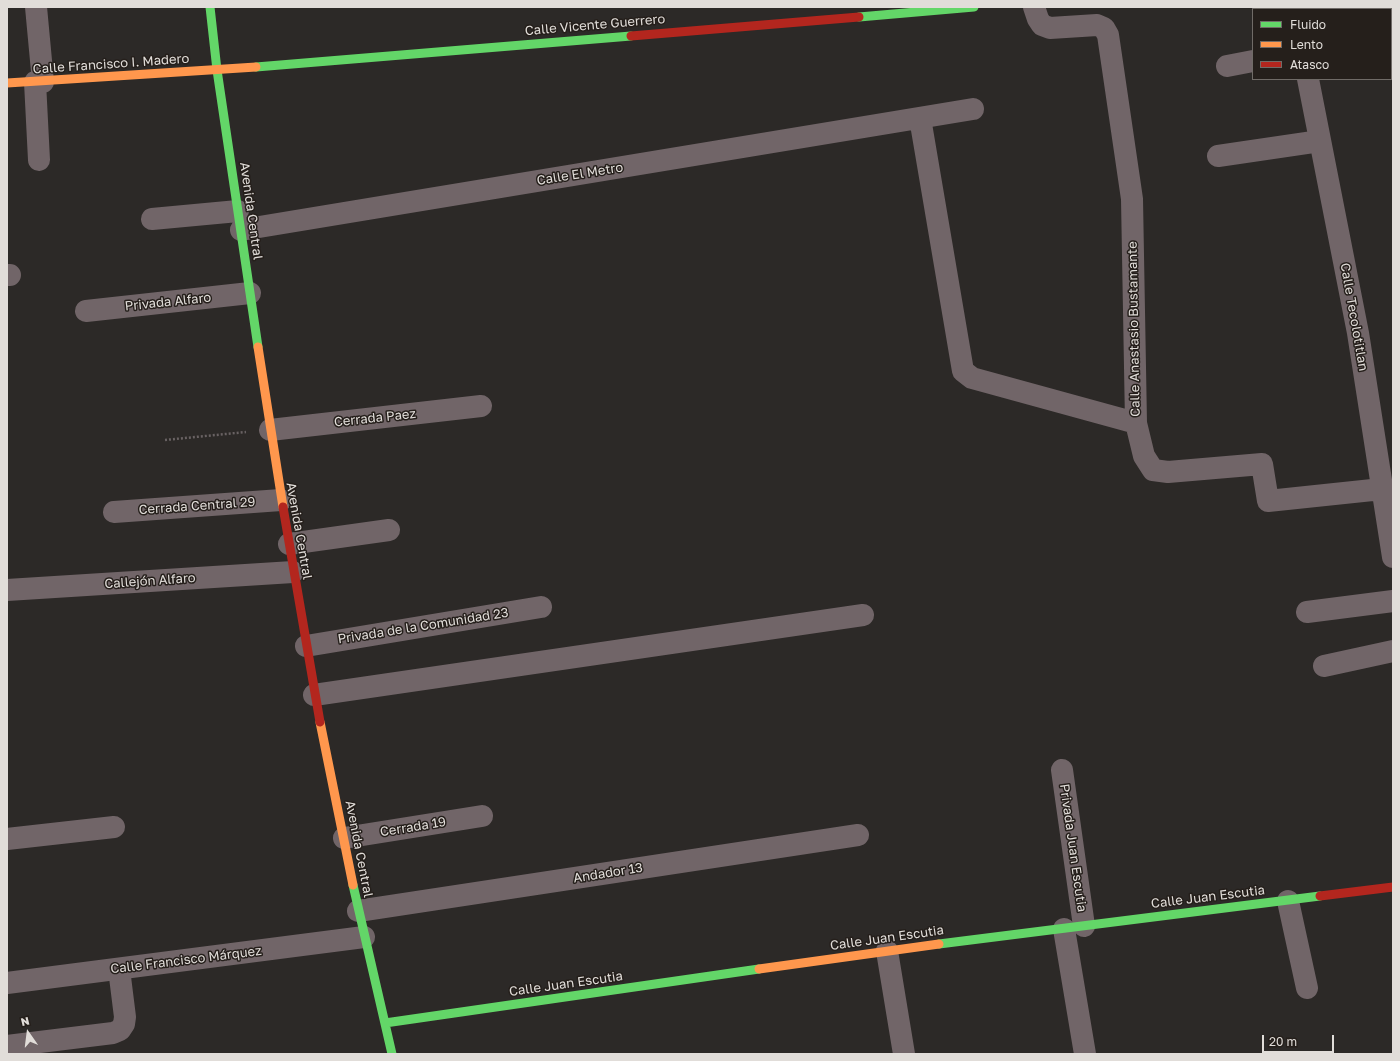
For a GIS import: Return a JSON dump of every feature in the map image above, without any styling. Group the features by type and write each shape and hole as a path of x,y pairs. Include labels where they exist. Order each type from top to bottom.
{"main road":[{"name":"Avenida Central","path":"210,7 217,70 270,430 314,695 358,912 392,1054"},
{"name":"Calle Vicente Guerrero","path":"217,70 974,7"},
{"name":"Calle Francisco I. Madero","path":"7,83 217,70"},
{"name":"Calle Juan Escutia","path":"385,1023 887,951 1288,901 1393,886"}],"street":[{"path":"36,7 39,82 39,160"},
{"name":"Calle Anastasio Bustamante","path":"920,118 963,371 972,378 1136,423 1132,199 1108,36 1104,28 1097,25 1050,28 1042,25 1038,19 1034,7"},
{"path":"1227,66 1252,61"},
{"name":"Calle Tecolotitlan","path":"1308,80 1358,333 1393,557"},
{"name":"Calle El Metro","path":"152,219 240,220 973,109"},
{"path":"1218,156 1320,141"},
{"name":"Privada Alfaro","path":"86,311 250,293"},
{"name":"Cerrada Paez","path":"270,430 481,406"},
{"path":"1136,423 1144,456 1153,470 1168,472 1262,464 1268,501 1382,489"},
{"name":"Cerrada Central 29","path":"114,512 281,500"},
{"path":"289,544 389,530"},
{"name":"Callejón Alfaro","path":"7,590 293,572"},
{"path":"1307,612 1393,602"},
{"name":"Privada de la Comunidad 23","path":"306,646 541,607"},
{"path":"314,695 863,615"},
{"path":"1324,666 1393,651"},
{"name":"Privada Juan Escutia","path":"1062,770 1085,1054"},
{"name":"Cerrada 19","path":"344,838 482,816"},
{"path":"7,839 114,827"},
{"name":"Andador 13","path":"358,912 858,836"},
{"path":"1288,901 1307,988"},
{"name":"Calle Francisco Márquez","path":"7,983 364,937"},
{"path":"887,951 904,1054"},
{"path":"7,1046 113,1033 120,1030 124,1024 125,1017 119,969"}],"path":[{"path":"165,440 270,430"}],"traffic: fast":[{"path":"210,7 217,70 258,347"},
{"path":"859,17 974,7"},
{"path":"256,67 631,36"},
{"path":"353,885 392,1054"},
{"path":"939,944 1320,896"},
{"path":"385,1023 759,969"}],"traffic: slow":[{"path":"7,83 256,67"},
{"path":"258,347 283,507"},
{"path":"320,722 353,885"},
{"path":"759,969 939,944"}],"traffic: jam":[{"path":"631,36 859,17"},
{"path":"283,507 320,722"},
{"path":"1320,896 1393,887"}]}
